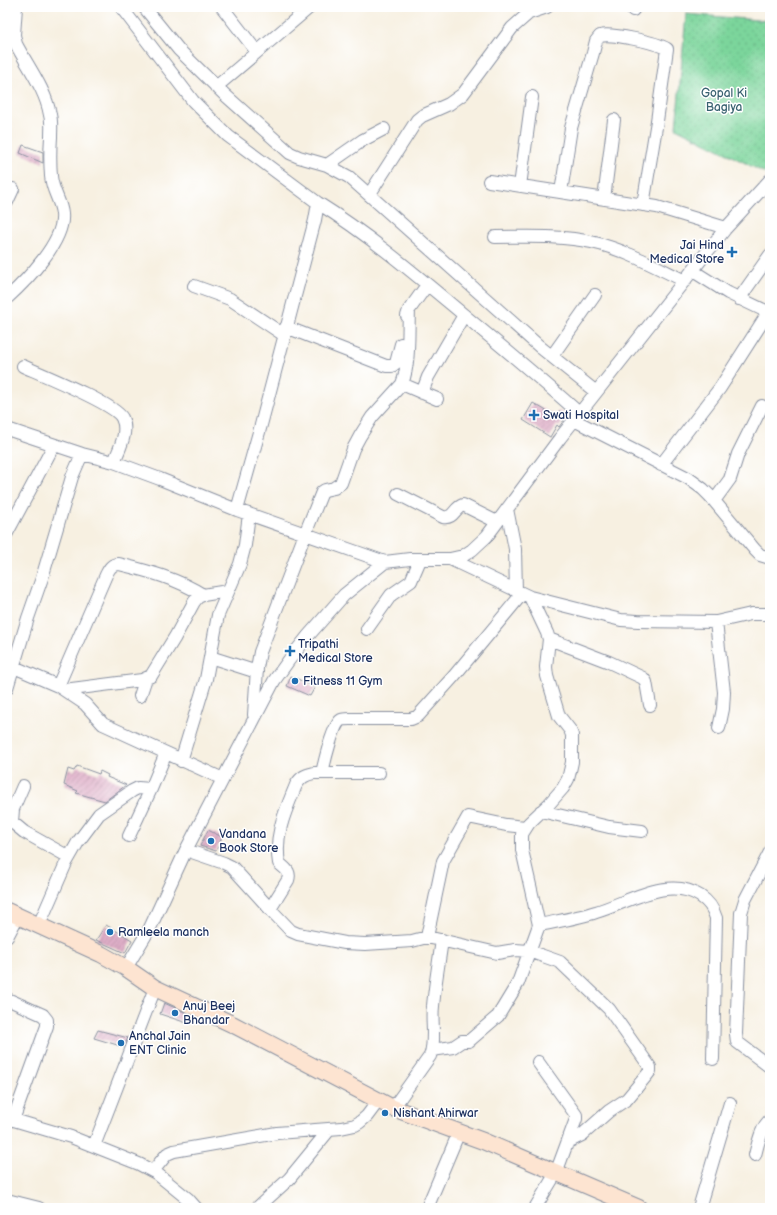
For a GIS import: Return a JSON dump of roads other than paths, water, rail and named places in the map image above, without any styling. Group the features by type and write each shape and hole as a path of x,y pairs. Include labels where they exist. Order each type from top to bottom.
{"main road":[{"path":"12,914 101,954 126,968 156,988 234,1025 393,1108 483,1141 630,1206"}],"street":[{"path":"7,298 24,281 50,248 58,236 62,219 61,208 52,184 51,116 47,102 16,44 14,35 16,7"},
{"path":"121,7 193,101 228,136 318,203 346,220 427,285 539,378 577,417 661,465 688,478 703,489 755,550 760,555 770,558"},
{"path":"144,7 179,50 216,87 290,153 327,165 349,177 552,356 596,392"},
{"path":"222,7 257,52"},
{"path":"216,87 310,7"},
{"path":"369,195 412,125 422,116 449,104 462,94 512,28 529,13 547,7"},
{"path":"561,192 571,128 594,47 600,36 609,35 650,42 667,49 658,120 643,205"},
{"path":"520,186 532,97"},
{"path":"604,199 614,120"},
{"path":"327,165 363,140 384,129"},
{"path":"126,968 150,928 186,850 274,681 308,636 344,595 385,562 395,560 450,559 463,556 487,536 596,392 726,228 770,180"},
{"path":"489,181 670,210 726,228"},
{"path":"7,202 12,189"},
{"path":"237,510 261,426 315,220 318,203"},
{"path":"495,237 562,239 590,242 630,255 685,281"},
{"path":"739,299 770,255"},
{"path":"661,465 720,388 769,313 739,299 692,271"},
{"path":"194,286 230,299 285,331 379,364 392,366 396,363 398,358 409,310 427,285"},
{"path":"552,356 595,295"},
{"path":"254,720 257,672 260,652 322,492 334,488 341,483 353,450 372,416 402,384 405,374 409,310"},
{"path":"422,393 428,378 464,315"},
{"path":"23,366 97,400 117,412 122,418 124,432 114,462"},
{"path":"402,384 437,399"},
{"path":"714,501 730,479 738,454 762,406"},
{"path":"7,429 82,454 114,462 237,510 385,562"},
{"path":"7,533 54,445"},
{"path":"7,688 10,665 42,578 72,478 82,454"},
{"path":"398,494 443,516 451,516 457,508 463,505 497,522"},
{"path":"432,1050 453,1046 462,1041 470,1041 498,1016 518,983 539,925 521,841 525,828 563,788 568,779 572,762 572,735 559,716 547,676 547,633 523,594 507,509"},
{"path":"181,761 206,679 218,614 242,556 249,514"},
{"path":"450,559 523,594 621,620 716,622 750,614 770,614"},
{"path":"367,629 391,595 411,581 420,560"},
{"path":"61,688 106,575 111,566 119,564 146,570 185,585 203,595"},
{"path":"61,688 146,678 151,676 198,597 228,591"},
{"path":"322,773 334,731 341,720 350,718 411,719 418,716 523,594"},
{"path":"716,622 724,692 723,709 719,728"},
{"path":"548,639 609,662 643,678 646,682 650,705"},
{"path":"210,657 257,672"},
{"path":"10,665 61,688 85,704 103,724 223,779"},
{"path":"140,696 146,678"},
{"path":"129,836 166,753"},
{"path":"270,909 290,875 289,872 279,863 279,836 281,820 299,779 303,776 322,773 379,774"},
{"path":"23,786 13,809 12,822 24,832 69,857"},
{"path":"38,926 69,857 78,842 99,814 138,788 151,789"},
{"path":"541,811 609,827 642,831"},
{"path":"427,937 443,861 468,817 525,828"},
{"path":"186,850 232,867 270,909 292,931 298,934 345,943 364,944 412,941 427,937 497,953 515,950 529,951 560,962 609,1009 650,1067 650,1071 627,1099 609,1111 582,1135 568,1142"},
{"path":"768,859 745,900 741,913 736,1034 737,1042 770,1067"},
{"path":"539,925 595,913 662,889 683,889 703,898 711,906 716,918 713,1059"},
{"path":"7,937 12,914"},
{"path":"393,1108 430,1056 432,1050 433,1005 442,940"},
{"path":"94,1146 156,988"},
{"path":"7,999 43,1015 47,1020 47,1026 10,1119 71,1137 139,1164 153,1171 188,1199 196,1208"},
{"path":"535,1208 556,1173 576,1119 576,1115 538,1062"},
{"path":"153,1171 167,1154 174,1151 277,1133 330,1129 355,1125 360,1122 379,1100"},
{"path":"699,1208 730,1103"},
{"path":"755,1155 763,1129 770,1120"},
{"path":"257,1208 289,1179 330,1129"},
{"path":"427,1208 459,1132"},
{"path":"7,1200 39,1208"}],"place":[{"name":"Jai Hind Medical Store","path":"732,252"},
{"name":"Swati Hospital","path":"534,415"},
{"name":"Tripathi Medical Store","path":"290,651"},
{"name":"Fitness 11 Gym","path":"295,681"},
{"name":"Vandana Book Store","path":"211,841"},
{"name":"Ramleela manch","path":"110,932"},
{"name":"Anuj Beej Bhandar","path":"175,1013"},
{"name":"Anchal Jain ENT Clinic","path":"121,1043"},
{"name":"Nishant Ahirwar","path":"385,1113"}],"park label":[{"name":"Gopal Ki Bagiya","path":"724,100"}]}
